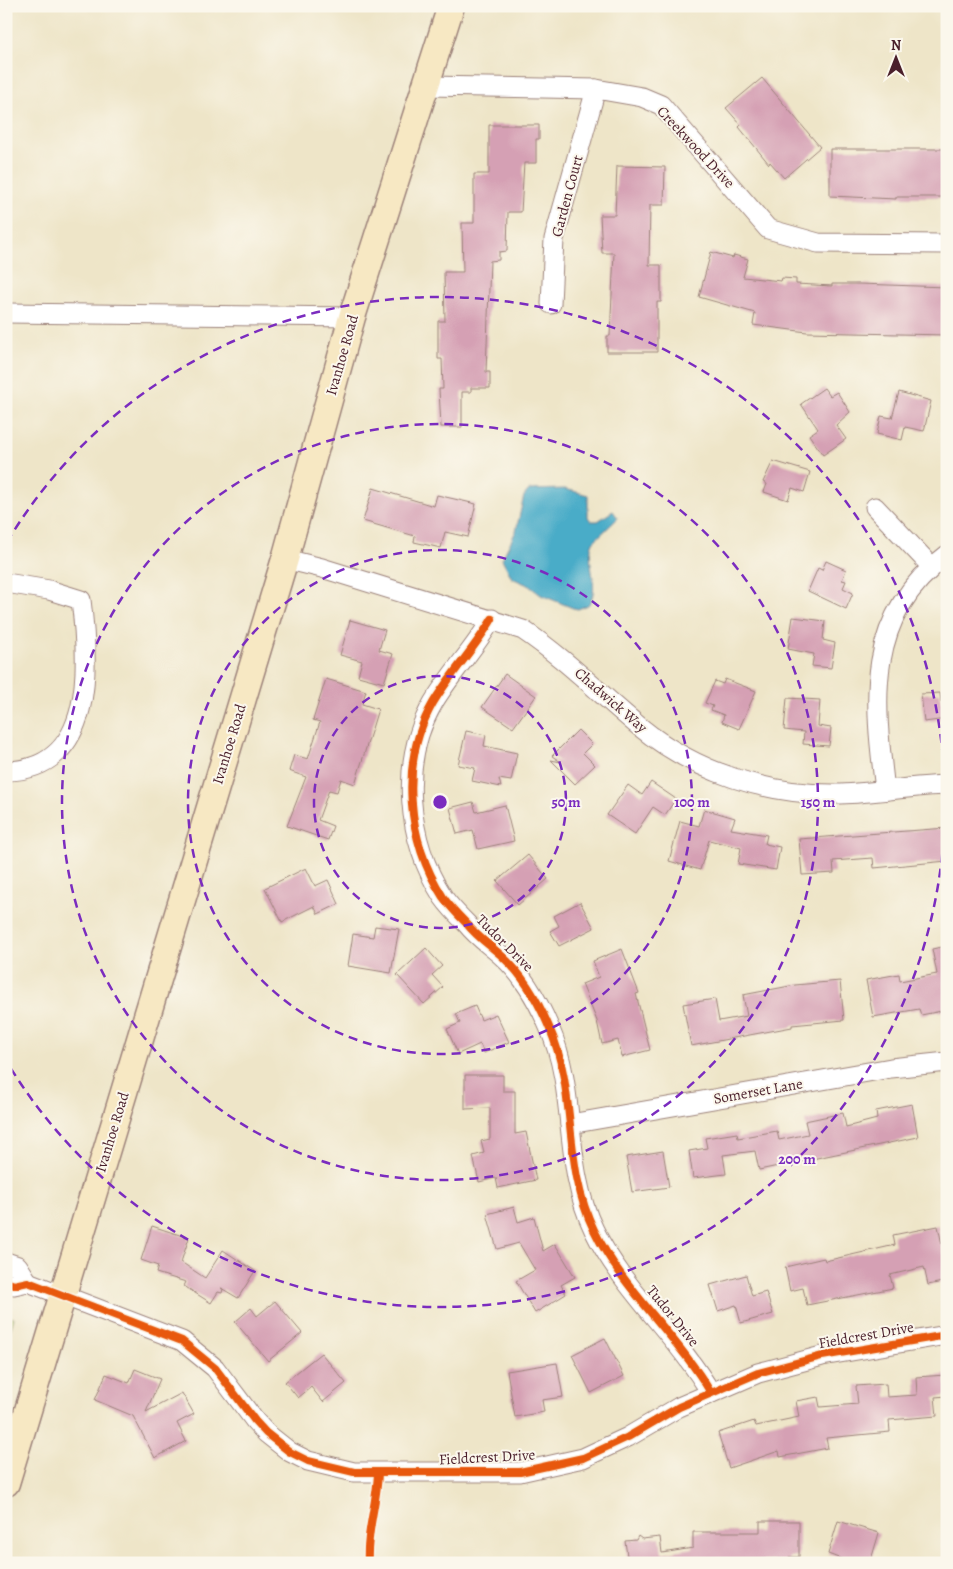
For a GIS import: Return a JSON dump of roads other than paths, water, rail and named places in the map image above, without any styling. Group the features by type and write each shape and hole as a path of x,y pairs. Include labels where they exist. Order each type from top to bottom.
{"main road":[{"name":"Ivanhoe Road","path":"6,1483 285,559 352,317 451,6"}],"street":[{"name":"Creekwood Drive","path":"427,86 596,89 642,97 661,105 768,229 818,243 947,244"},
{"name":"Garden Court","path":"552,304 554,239 596,89"},
{"path":"6,313 352,317"},
{"path":"875,507 931,566"},
{"path":"885,790 876,719 877,685 883,647 895,616 915,584 931,566 947,554"},
{"name":"Chadwick Way","path":"285,559 492,619 523,630 545,645 641,727 669,748 706,768 778,789 839,794 947,785"},
{"path":"6,583 49,590 81,600 86,642 79,720 59,752 25,771 6,771"},
{"name":"Tudor Drive","path":"492,619 476,646 449,678 423,724 413,762 411,805 414,830 428,869 444,898 471,929 505,958 536,999 557,1045 566,1077 578,1185 594,1229 614,1264 694,1364 711,1392"},
{"name":"Somerset Lane","path":"570,1124 892,1068 947,1062"},
{"path":"6,1262 18,1266 28,1282 14,1285 6,1282"},
{"name":"Fieldcrest Drive","path":"28,1282 182,1341 215,1368 255,1421 284,1447 308,1461 354,1472 520,1472 545,1468 583,1458 628,1437 679,1407 711,1392 791,1363 947,1335"}],"water":[{"path":"565,489 588,495 588,517 591,521 598,521 613,511 618,518 593,542 590,558 593,582 592,598 588,605 578,609 541,595 528,585 512,578 502,559 516,531 524,496 529,490"}]}
